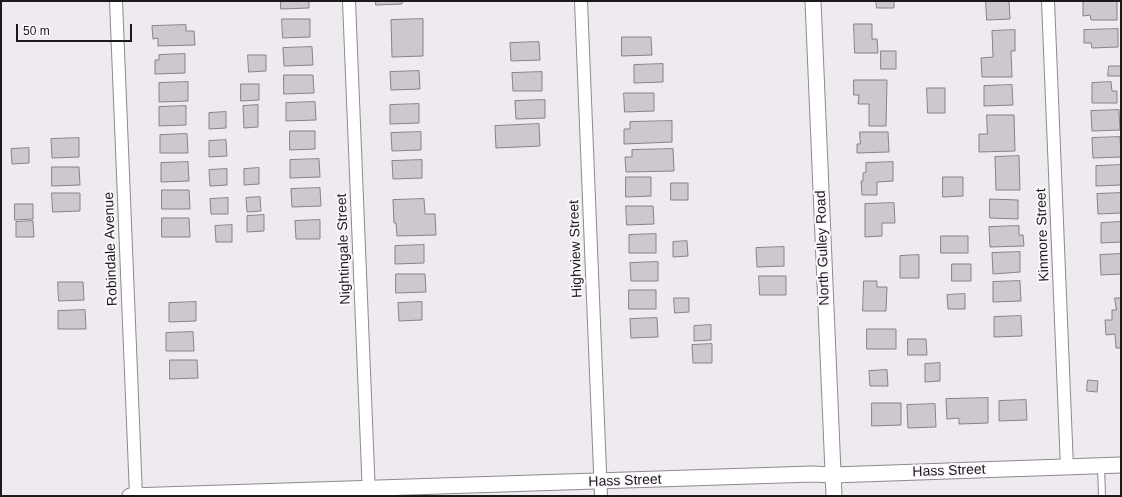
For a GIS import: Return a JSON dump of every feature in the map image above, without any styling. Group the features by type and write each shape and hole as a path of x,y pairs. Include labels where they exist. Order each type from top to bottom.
{"street":[{"name":"Robindale Avenue","path":"116,1 136,496"},
{"name":"Nightingale Street","path":"349,1 369,492"},
{"name":"Highview Street","path":"581,1 601,489"},
{"name":"North Gulley Road","path":"813,1 834,496"},
{"name":"Kinmore Street","path":"1048,1 1067,468"},
{"name":"Hass Street","path":"130,496 601,489 805,475 1067,468 1121,465"}],"lane":[{"path":"1101,466 1102,496"}],"building":[{"path":"281,1 309,1 309,8 281,9"},
{"path":"376,1 402,1 402,4 376,5"},
{"path":"876,1 894,1 894,8 877,8"},
{"path":"986,1 1009,1 1010,19 987,20"},
{"path":"1117,1 1117,20 1091,20 1090,15 1083,16 1083,2"},
{"path":"282,19 310,19 310,37 283,38"},
{"path":"423,19 423,56 392,57 391,20"},
{"path":"854,24 872,24 872,39 877,39 878,53 855,53"},
{"path":"186,25 186,31 194,31 195,45 158,46 158,38 153,39 152,26"},
{"path":"1118,29 1118,47 1092,48 1091,43 1084,43 1084,30"},
{"path":"1015,30 1015,51 1011,51 1012,77 982,77 981,58 993,57 992,31"},
{"path":"622,37 651,37 652,55 622,56"},
{"path":"539,42 540,60 511,61 510,43"},
{"path":"312,47 313,65 284,66 283,48"},
{"path":"881,51 896,51 896,69 881,69"},
{"path":"185,54 185,73 155,74 155,60 159,60 159,55"},
{"path":"248,55 266,55 266,71 249,72"},
{"path":"663,64 663,82 634,83 634,65"},
{"path":"1109,66 1121,66 1121,76 1108,76"},
{"path":"419,71 420,89 391,90 390,72"},
{"path":"542,72 542,91 513,91 512,73"},
{"path":"284,75 313,75 314,93 284,94"},
{"path":"854,80 887,80 886,126 869,126 869,104 858,104 859,95 854,95"},
{"path":"188,82 188,101 159,102 159,83"},
{"path":"1111,82 1112,91 1117,91 1117,103 1092,103 1092,83"},
{"path":"241,84 259,84 259,100 241,101"},
{"path":"1012,85 1013,105 984,106 984,86"},
{"path":"927,88 945,88 945,113 928,113"},
{"path":"624,93 654,93 654,111 625,112"},
{"path":"545,100 545,118 516,119 515,101"},
{"path":"315,102 316,120 286,121 286,103"},
{"path":"419,104 419,123 390,124 390,105"},
{"path":"258,105 258,127 244,128 243,106"},
{"path":"186,106 186,125 159,126 159,107"},
{"path":"1119,110 1120,130 1092,131 1091,111"},
{"path":"226,112 226,128 209,129 209,113"},
{"path":"987,115 1014,115 1015,151 979,152 979,134 987,134"},
{"path":"672,121 672,142 624,144 624,129 630,129 630,122"},
{"path":"539,124 540,146 496,148 495,126"},
{"path":"290,131 315,131 315,149 290,150"},
{"path":"421,132 421,150 392,151 391,133"},
{"path":"860,132 888,132 889,152 857,153 857,144 860,144"},
{"path":"187,134 188,153 160,153 160,135"},
{"path":"1120,137 1121,157 1093,158 1092,138"},
{"path":"79,138 79,157 52,158 51,139"},
{"path":"226,140 227,156 209,157 209,141"},
{"path":"29,148 29,163 12,164 11,149"},
{"path":"673,149 674,171 626,172 625,157 632,157 632,150"},
{"path":"1019,156 1020,190 996,190 995,157"},
{"path":"319,159 320,177 290,178 290,160"},
{"path":"422,160 422,178 393,179 392,161"},
{"path":"188,162 189,181 161,182 161,163"},
{"path":"893,162 893,181 877,182 877,195 862,195 861,181 863,181 863,173 866,172 866,163"},
{"path":"1121,165 1121,185 1096,186 1096,166"},
{"path":"52,167 79,167 80,185 52,186"},
{"path":"259,168 259,184 244,185 244,169"},
{"path":"227,169 227,185 210,186 209,170"},
{"path":"626,177 651,177 651,196 626,197"},
{"path":"943,177 963,177 963,196 943,197"},
{"path":"671,183 688,183 688,200 671,200"},
{"path":"320,188 321,206 292,207 291,189"},
{"path":"162,190 189,190 190,209 162,209"},
{"path":"52,193 80,193 80,211 53,212"},
{"path":"1121,193 1121,213 1098,214 1097,194"},
{"path":"260,197 261,211 247,212 246,198"},
{"path":"228,198 228,214 211,214 210,199"},
{"path":"424,199 425,214 435,214 436,235 397,236 396,223 394,223 393,200"},
{"path":"990,199 1018,200 1018,219 990,218"},
{"path":"894,203 895,223 882,223 882,236 865,237 865,204"},
{"path":"15,204 33,204 33,219 15,220"},
{"path":"626,206 653,206 654,224 627,225"},
{"path":"264,215 264,231 247,232 247,216"},
{"path":"162,218 189,218 190,237 162,237"},
{"path":"320,220 320,239 296,239 295,221"},
{"path":"33,221 34,237 16,237 16,222"},
{"path":"1121,222 1121,242 1101,243 1101,223"},
{"path":"232,225 232,242 216,242 215,226"},
{"path":"1019,226 1019,235 1023,235 1024,246 990,247 989,227"},
{"path":"656,234 656,253 629,253 629,235"},
{"path":"941,236 968,236 968,253 941,253"},
{"path":"687,241 688,256 673,257 673,242"},
{"path":"424,245 424,263 395,264 395,246"},
{"path":"784,247 784,266 757,267 756,248"},
{"path":"1020,252 1020,272 993,274 992,253"},
{"path":"1121,254 1121,274 1101,275 1100,255"},
{"path":"919,255 919,278 900,278 900,256"},
{"path":"658,262 658,281 631,281 630,263"},
{"path":"952,264 971,264 971,281 952,281"},
{"path":"396,274 425,274 426,292 396,293"},
{"path":"759,276 786,276 786,295 760,295"},
{"path":"864,281 877,281 877,287 887,287 886,311 863,311"},
{"path":"1020,281 1021,301 993,302 993,282"},
{"path":"58,282 83,282 84,300 59,301"},
{"path":"629,290 656,290 656,309 629,309"},
{"path":"965,294 965,309 948,309 947,295"},
{"path":"674,298 689,298 689,312 675,313"},
{"path":"1115,298 1121,298 1121,348 1116,348 1115,334 1106,335 1105,320 1112,320 1112,310 1116,310"},
{"path":"196,302 196,321 169,322 169,303"},
{"path":"422,302 422,320 399,321 398,303"},
{"path":"85,310 86,329 58,329 58,311"},
{"path":"1021,316 1022,336 994,337 994,317"},
{"path":"657,318 658,337 631,338 630,319"},
{"path":"711,325 711,340 694,341 694,326"},
{"path":"867,329 896,329 896,349 867,349"},
{"path":"193,332 194,351 166,351 166,333"},
{"path":"908,339 926,339 927,355 908,355"},
{"path":"712,344 712,363 693,363 692,345"},
{"path":"170,360 197,360 198,378 170,379"},
{"path":"940,363 940,381 925,382 925,364"},
{"path":"887,370 888,386 870,386 869,371"},
{"path":"1088,380 1098,381 1097,392 1087,391"},
{"path":"988,398 988,423 959,424 959,418 947,419 946,399"},
{"path":"1026,400 1027,420 999,421 999,401"},
{"path":"872,403 901,403 901,425 872,426"},
{"path":"935,404 936,427 908,428 907,405"}]}
